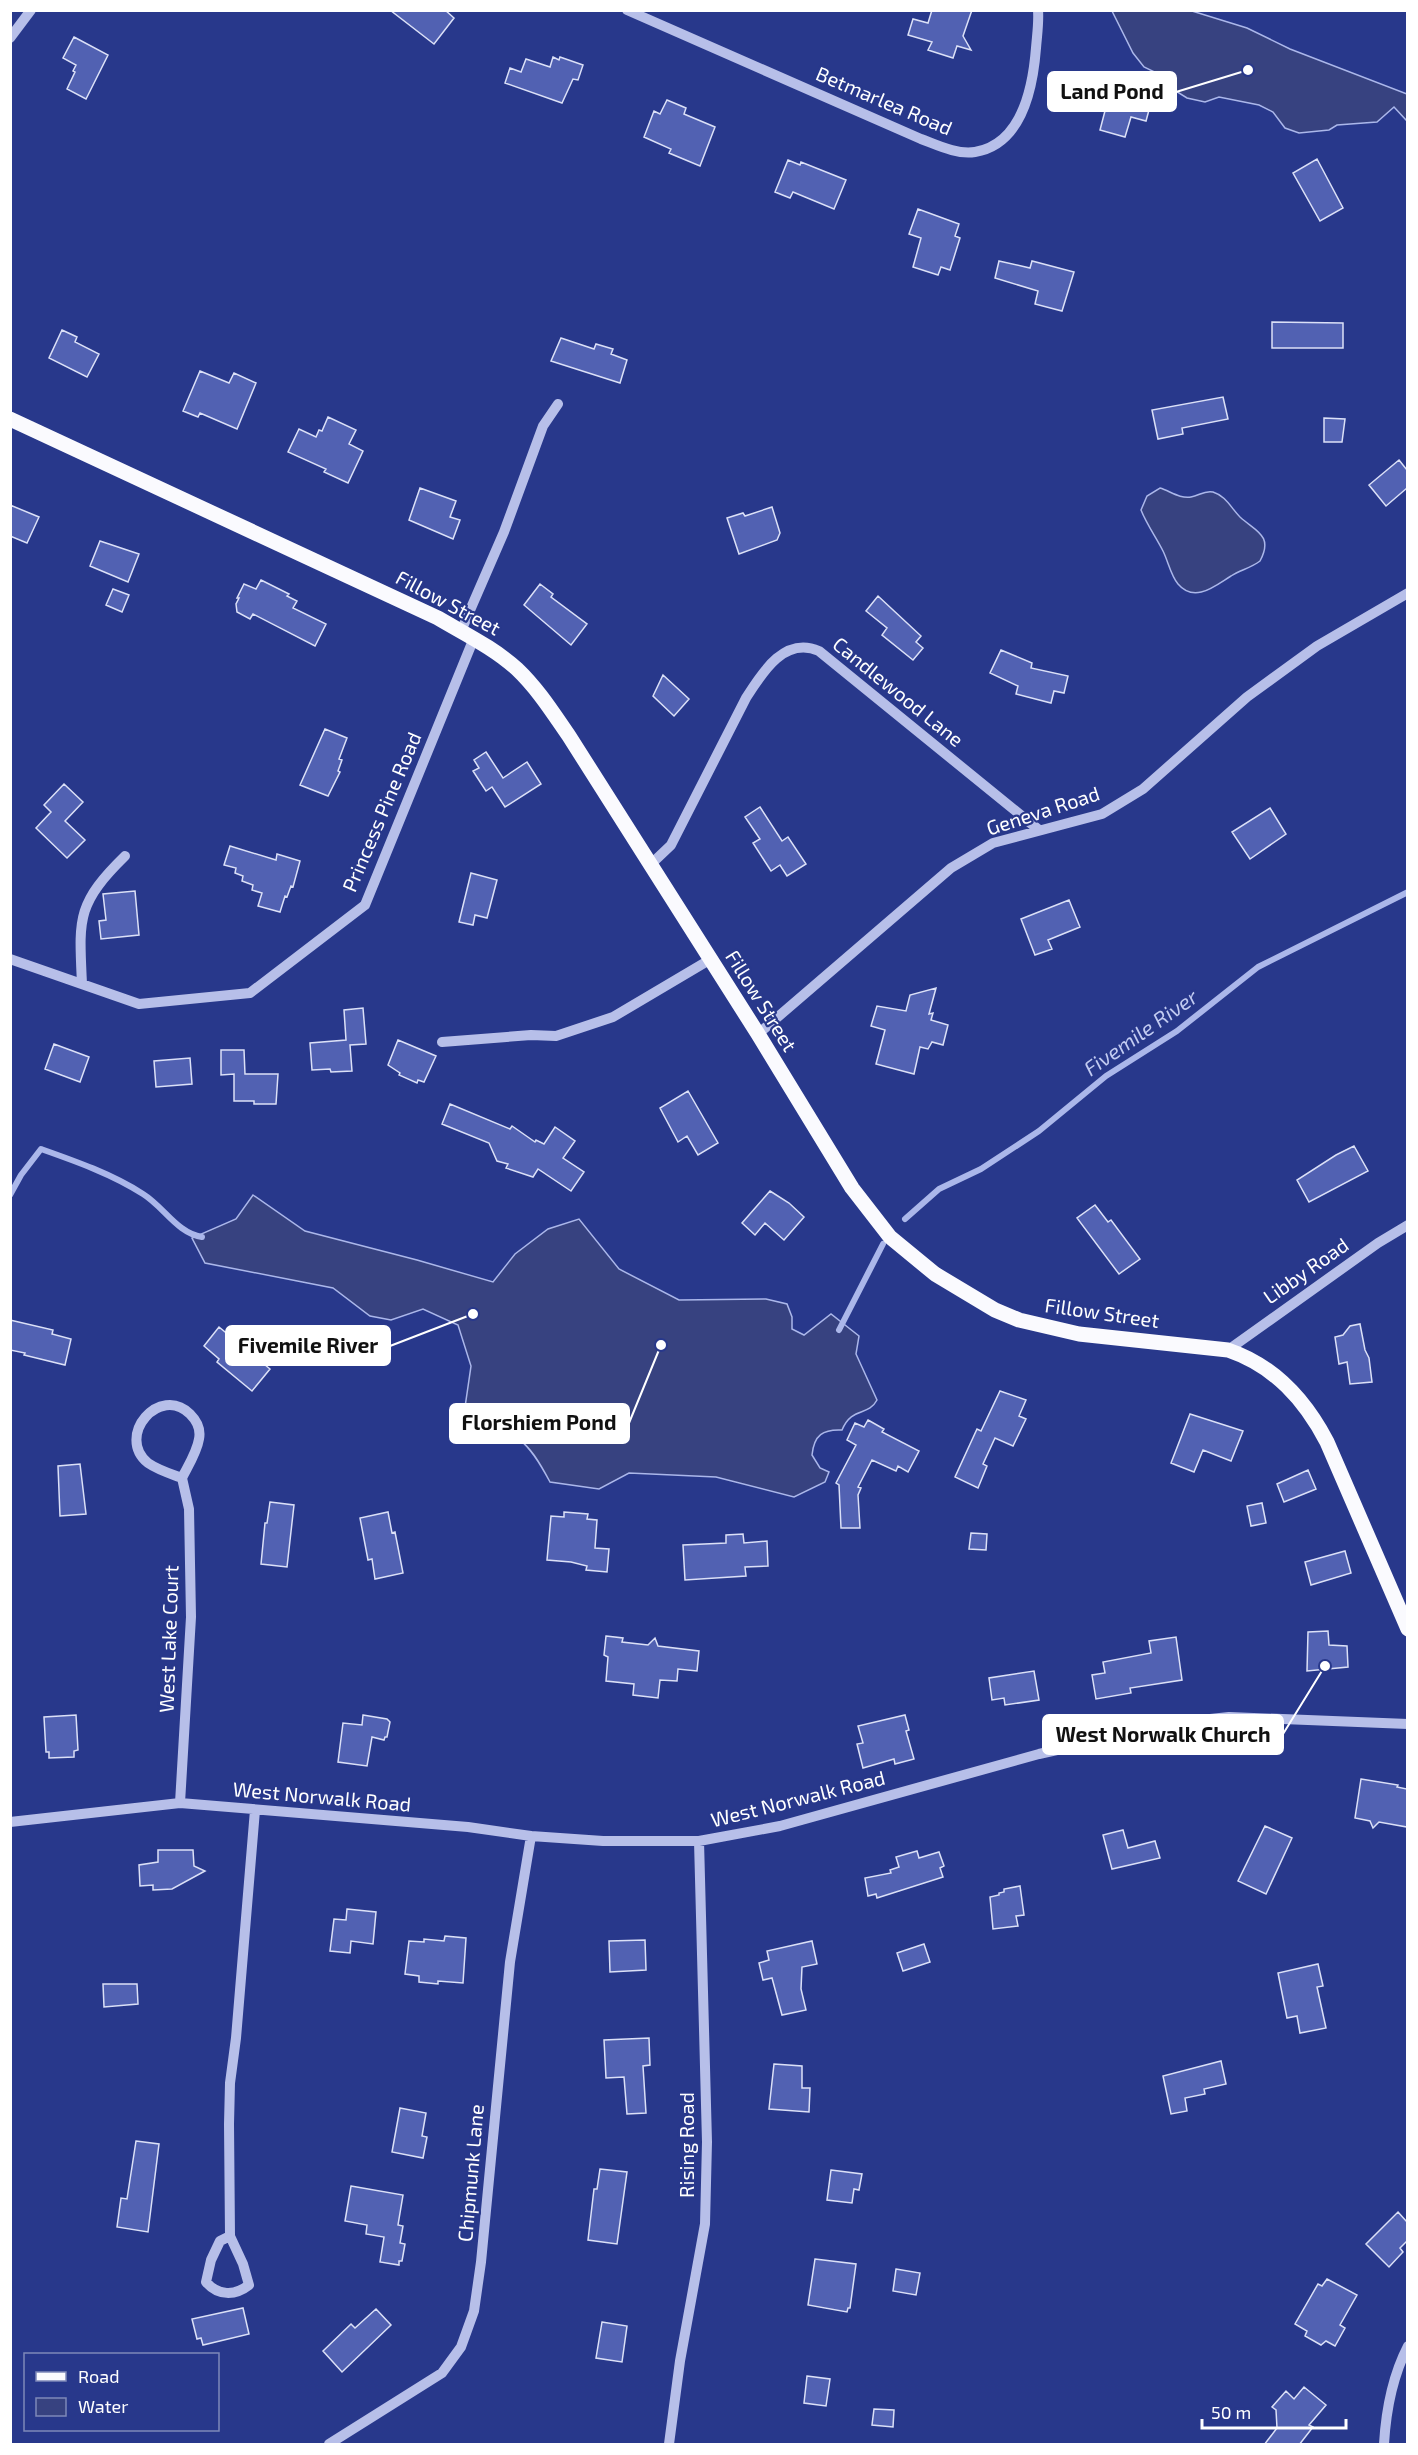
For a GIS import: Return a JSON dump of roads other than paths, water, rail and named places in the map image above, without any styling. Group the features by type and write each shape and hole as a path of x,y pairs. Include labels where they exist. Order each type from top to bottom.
{"main road":[{"name":"Fillow Street","path":"10,419 379,590 467,634 518,670 539,693 569,736 758,1034 852,1188 890,1237 936,1274 995,1310 1045,1328 1228,1350 1243,1355 1273,1373 1297,1394 1313,1415 1328,1442 1407,1629"}],"street":[{"path":"10,38 31,10"},
{"name":"Betmarlea Road","path":"627,10 941,147 963,152 975,152 997,142 1009,133 1021,114 1026,103 1034,67 1038,10"},
{"name":"Princess Pine Road","path":"10,959 139,1004 250,993 365,904 543,426 558,404"},
{"name":"Geneva Road","path":"758,1034 951,868 993,843 1102,814 1143,789 1247,697 1317,646 1407,593"},
{"name":"Candlewood Lane","path":"651,864 671,845 746,698 761,675 779,655 802,647 811,647 819,651 1039,830"},
{"path":"82,984 80,929 82,916 102,879 125,856"},
{"path":"442,1042 531,1035 556,1036 613,1017 711,959"},
{"name":"Libby Road","path":"1228,1350 1369,1249 1407,1226"},
{"path":"172,1406 186,1411 197,1422 200,1439 182,1478 147,1462 137,1447 137,1431 140,1424 144,1416 156,1407 172,1406"},
{"name":"West Lake Court","path":"180,1803 191,1617 189,1509 182,1478"},
{"name":"West Norwalk Road","path":"10,1822 180,1803 468,1827 531,1836 603,1841 699,1841 780,1826 1039,1754 1182,1722 1229,1717 1407,1724"},
{"path":"230,2236 220,2241 211,2260 206,2282 213,2290 226,2293 242,2291 249,2285 243,2264 230,2236 230,2083 237,2038 255,1810"},
{"name":"Chipmunk Lane","path":"329,2445 442,2373 461,2347 474,2311 481,2262 510,1962 531,1836"},
{"name":"Rising Road","path":"669,2445 680,2361 705,2224 707,2142 699,1841"},
{"path":"1384,2445 1386,2413 1398,2365 1407,2346"}],"water":[{"path":"1112,11 1192,11 1247,28 1290,49 1407,94 1407,121 1394,107 1377,122 1337,125 1329,130 1299,133 1285,128 1273,112 1259,105 1219,97 1205,102 1187,98 1174,90 1165,77 1144,67 1133,53"},
{"path":"1160,488 1183,497 1191,497 1204,492 1213,492 1221,496 1264,539 1264,552 1260,561 1205,591 1198,593 1185,590 1173,577 1163,551 1141,510 1147,496"},
{"path":"253,1195 305,1231 493,1282 515,1254 548,1229 579,1219 619,1269 679,1300 766,1299 787,1304 792,1317 792,1329 804,1335 831,1314 859,1336 856,1354 877,1400 869,1408 850,1418 842,1430 825,1432 817,1438 812,1455 820,1468 829,1472 825,1482 794,1497 716,1477 629,1473 599,1489 550,1482 541,1465 525,1444 507,1433 463,1421 471,1366 458,1325 423,1309 391,1320 370,1316 333,1288 205,1263 192,1238 236,1219"}],"waterway":[{"name":"Fivemile River","path":"905,1219 939,1189 981,1169 1039,1131 1106,1076 1177,1031 1258,967 1408,892"},
{"name":"Fivemile River","path":"10,1195 21,1175 41,1149 119,1180 151,1199 185,1230 202,1237"},
{"name":"Fivemile River","path":"839,1330 883,1244"}],"place":[{"name":"Land Pond","path":"1248,70"},
{"name":"Fivemile River","path":"473,1314"},
{"name":"Florshiem Pond","path":"661,1345"},
{"name":"West Norwalk Church","path":"1325,1666"}]}
